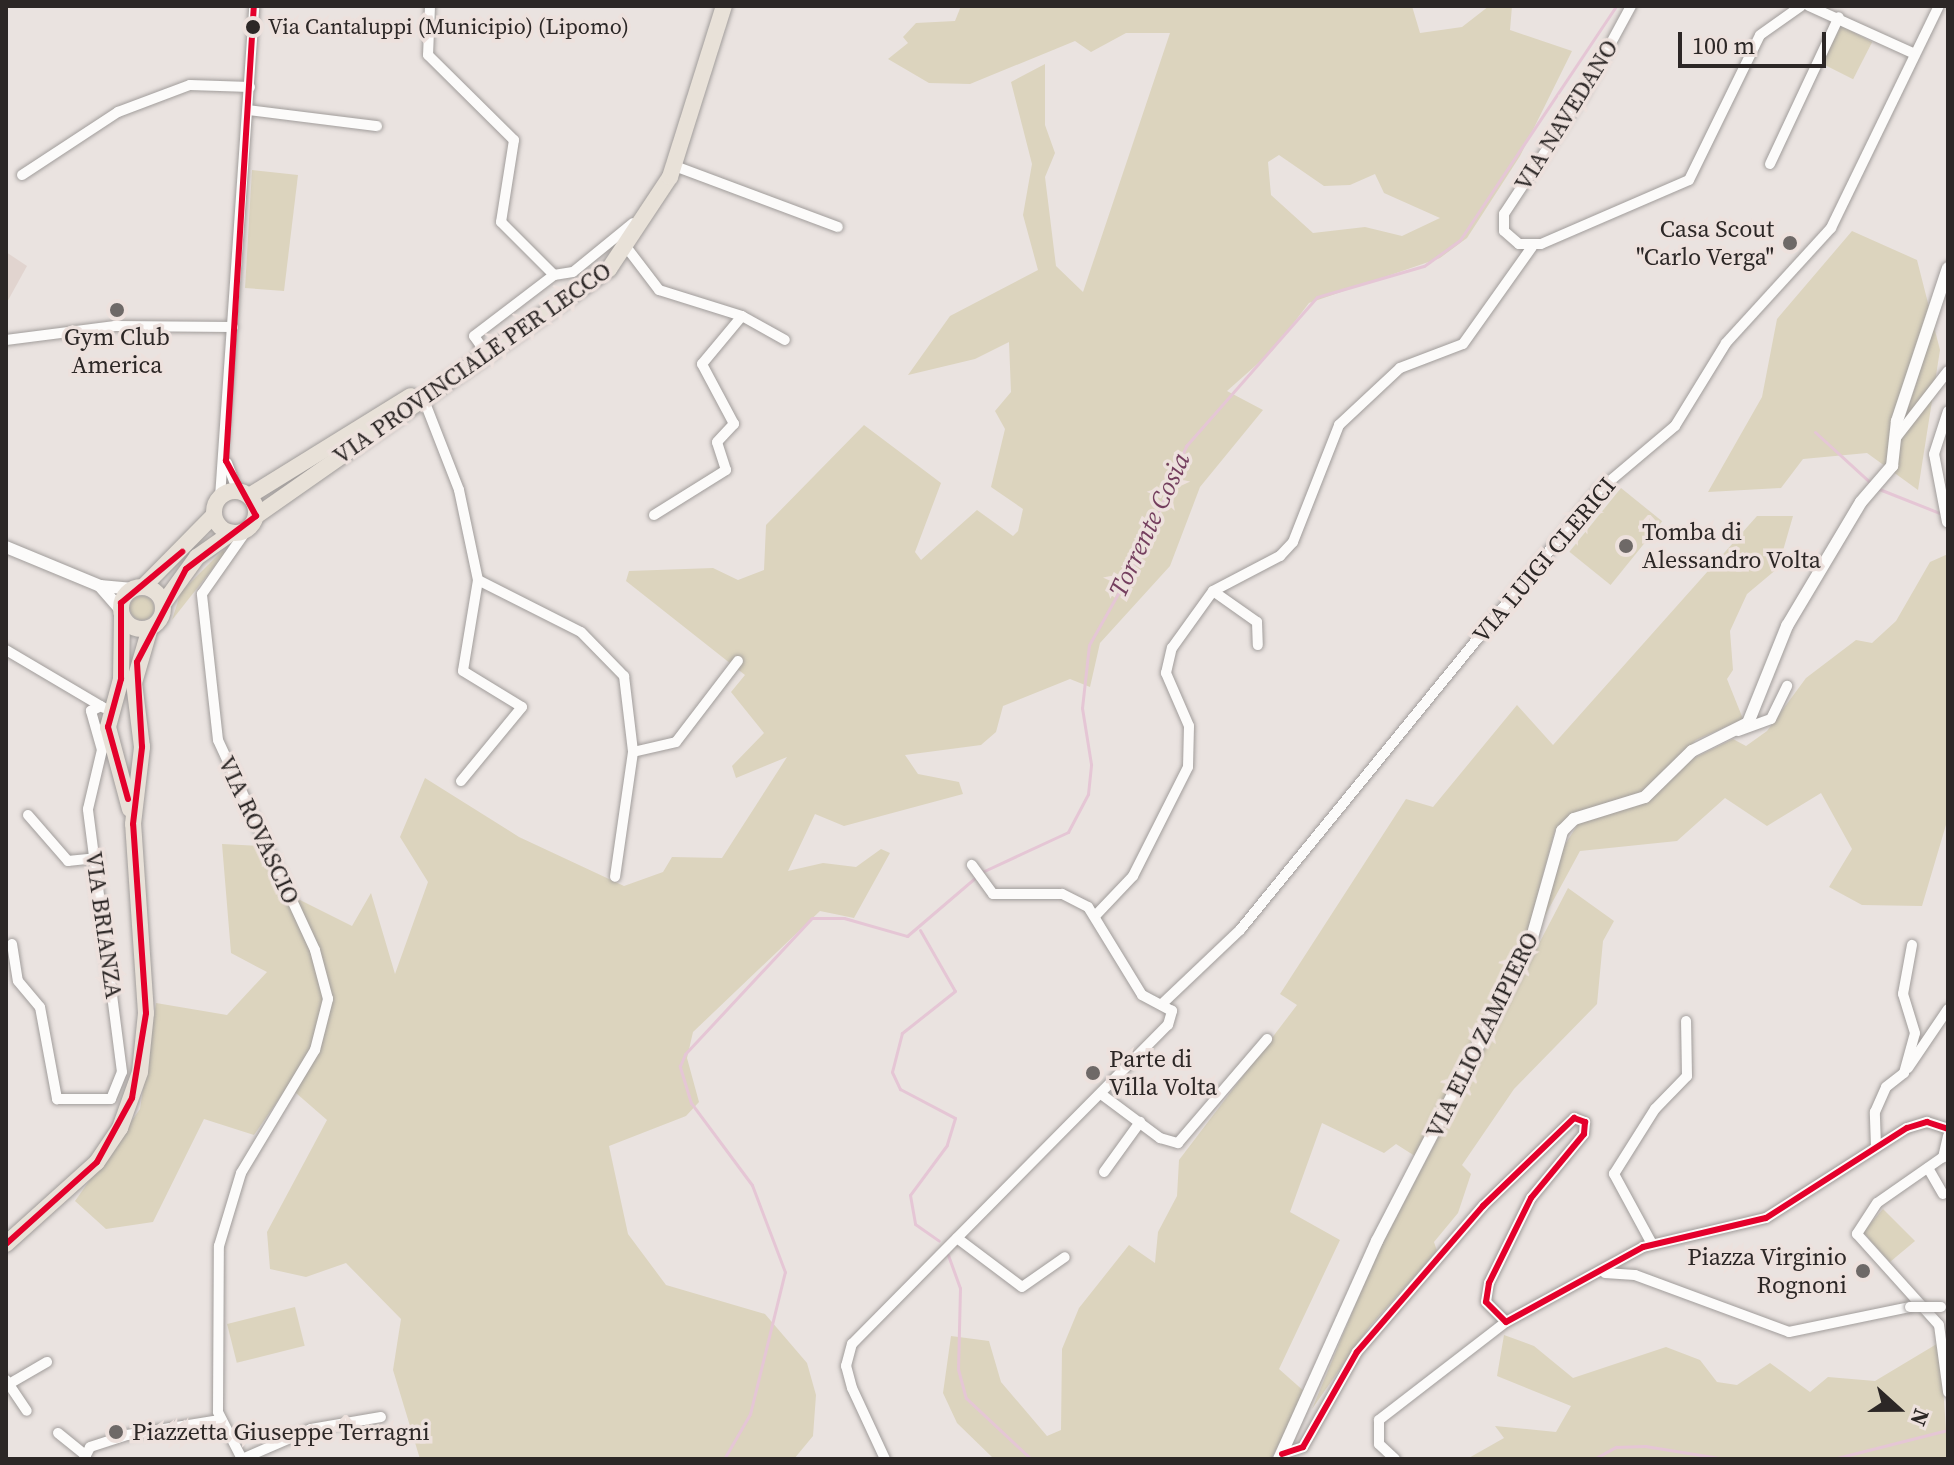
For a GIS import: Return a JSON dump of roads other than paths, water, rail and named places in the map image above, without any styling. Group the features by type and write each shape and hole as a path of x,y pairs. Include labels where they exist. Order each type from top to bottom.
{"main road":[{"name":"VIA PROVINCIALE PER LECCO","path":"150,628 163,604 197,557 242,531 344,454 387,410 447,369 484,352 504,323 600,262 631,226 676,128 716,6"},
{"name":"VIA PROVINCIALE PER LECCO","path":"220,497 244,494 422,400 624,251 674,167 724,6"},
{"path":"214,515 242,531 244,494"},
{"path":"133,824 110,739 106,709 121,679 121,613 138,588 214,515 220,497"},
{"path":"138,588 163,604"},
{"path":"6,1244 97,1162 135,1091 146,1013 133,824 141,734 134,683 150,628 133,628 121,613"},
{"path":"110,739 125,744 141,734"}],"street":[{"path":"220,497 226,461 254,6"},
{"path":"430,6 429,58 514,140 501,222 554,275"},
{"path":"716,6 719,24"},
{"name":"VIA NAVEDANO","path":"1532,247 1511,238 1502,223 1631,6"},
{"path":"1096,915 1133,876 1188,767 1189,726 1169,685 1168,661 1213,591 1280,556 1293,542 1339,425 1400,368 1463,344 1532,247 1689,180 1760,35 1801,6"},
{"path":"1809,6 1915,54"},
{"name":"VIA LUIGI CLERICI","path":"1162,1004 1240,930 1598,491 1675,426 1726,343 1831,228 1939,6"},
{"path":"1770,164 1839,17"},
{"path":"22,175 118,112 190,85 250,87"},
{"path":"248,110 377,126"},
{"path":"676,128 674,167 838,227"},
{"path":"504,323 554,275 573,272 631,226"},
{"path":"631,226 624,251 659,290 742,316 785,340"},
{"path":"1738,731 1757,707 1787,626 1861,502 1892,466 1895,439 1948,268"},
{"path":"654,515 726,470 717,442 734,424 702,364 742,316"},
{"path":"6,340 104,326 233,327"},
{"path":"447,369 422,400 459,490 478,580 463,671 522,707 461,781"},
{"path":"1895,439 1948,371"},
{"path":"1946,517 1934,454 1948,411"},
{"path":"226,461 244,494"},
{"name":"VIA ROVASCIO","path":"220,1420 219,1246 241,1173 315,1050 328,999 321,964 218,740 202,594 242,531"},
{"path":"6,547 100,586 138,588"},
{"path":"478,580 581,632 606,655 628,686 633,752 615,877"},
{"path":"100,586 121,613"},
{"path":"1213,591 1257,622 1258,645"},
{"path":"6,650 106,709"},
{"path":"633,752 676,742 738,661"},
{"path":"1738,731 1771,719 1787,686"},
{"name":"VIA BRIANZA","path":"12,944 18,981 40,1007 57,1099 111,1099 122,1072 98,858 88,809 102,750 91,711 106,709"},
{"name":"VIA ELIO ZAMPIERO","path":"1280,1456 1377,1241 1529,948 1562,831 1574,819 1645,797 1692,751 1738,731"},
{"path":"28,815 68,861 98,858"},
{"path":"885,1459 852,1388 848,1355 954,1241 1168,1025 1172,1011 1142,995 1127,975 1096,915 1062,894 993,894 981,884 972,865"},
{"path":"1904,1073 1915,1033 1903,994 1912,945"},
{"path":"1876,1147 1880,1100 1904,1073 1948,1009"},
{"path":"1652,1244 1614,1174 1655,1109 1687,1076 1686,1021"},
{"path":"1101,1094 1169,1142 1189,1135 1267,1039"},
{"path":"1280,1456 1303,1447 1357,1352 1483,1206 1574,1118 1582,1119 1584,1134 1531,1198 1489,1283 1486,1302 1506,1322"},
{"path":"1104,1172 1140,1122"},
{"path":"1395,1459 1379,1444 1379,1420 1506,1322 1603,1273 1652,1244 1757,1222 1913,1126 1948,1129"},
{"path":"1948,1136 1943,1157 1877,1203 1857,1234 1939,1325 1948,1392"},
{"path":"1928,1168 1943,1194"},
{"path":"954,1241 1022,1287 1065,1257"},
{"path":"1635,1275 1639,1250"},
{"path":"1603,1273 1635,1275 1789,1332 1910,1307 1944,1307"},
{"path":"27,1411 7,1382 47,1362"},
{"path":"58,1433 85,1457 90,1447 132,1435 220,1420 242,1459 311,1429 381,1417"}],"waterway":[{"name":"Torrente Cosia","path":"724,1459 750,1414 785,1272 752,1185 691,1103 680,1066 685,1054 812,918 844,918 907,936 982,872 1068,832 1088,794 1091,764 1082,708 1089,645 1143,549 1186,446 1317,297 1424,266 1460,240 1616,6"},
{"path":"1815,432 1873,485"},
{"path":"1879,489 1942,514"},
{"path":"920,930 955,991 902,1033 892,1072 900,1089 955,1118 947,1145 910,1195 915,1224 939,1241"},
{"path":"948,1255 960,1288 958,1369 966,1398 1031,1459"},
{"path":"1833,1459 1948,1430"},
{"path":"1594,1459 1616,1447 1645,1446 1725,1459"}],"place":[{"name":"Via Cantaluppi (Municipio) (Lipomo)","path":"253,27"},
{"name":"Casa Scout \"Carlo Verga\"","path":"1790,243"},
{"name":"Gym Club America","path":"117,310"},
{"name":"Tomba di Alessandro Volta","path":"1626,546"},
{"name":"Parte di Villa Volta","path":"1093,1073"},
{"name":"Piazza Virginio Rognoni","path":"1863,1271"},
{"name":"Piazzetta Giuseppe Terragni","path":"116,1432"}]}
